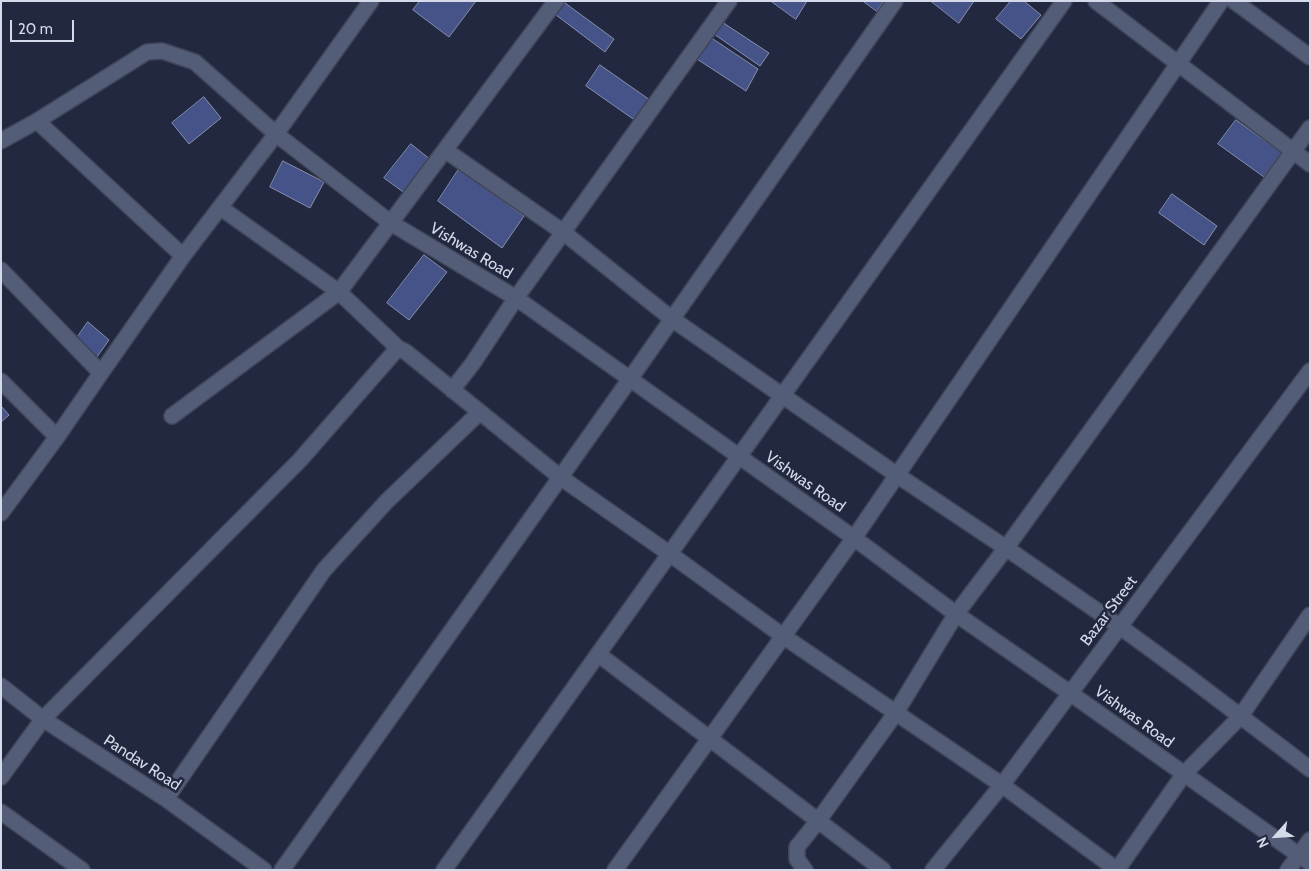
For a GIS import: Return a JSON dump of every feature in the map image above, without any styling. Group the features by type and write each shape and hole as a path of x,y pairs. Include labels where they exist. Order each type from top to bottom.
{"street":[{"path":"3,505 57,437 183,256 276,134 371,1"},
{"path":"172,416 339,292 556,1"},
{"path":"452,390 729,1"},
{"path":"282,870 895,1"},
{"path":"444,870 1064,1"},
{"path":"1096,1 1310,164"},
{"path":"616,870 854,538 1221,1"},
{"path":"1234,1 1310,57"},
{"name":"Vishwas Road","path":"1,140 37,121 147,52 162,51 195,62 276,134 391,223 516,298 854,538 956,614 1304,859"},
{"path":"37,121 183,256"},
{"path":"805,870 797,859 797,847 896,714 956,614 1006,548 1310,128"},
{"path":"445,150 563,232 672,319 1119,626 1310,769"},
{"path":"221,208 339,292 398,348 406,352 560,478 670,554 783,636 1002,785 1117,870 1184,774 1240,717 1310,615"},
{"path":"1,270 101,372"},
{"path":"1,777 43,719 300,460 398,348"},
{"name":"Bazar Street","path":"933,870 1002,785 1310,371"},
{"path":"1,381 57,437"},
{"path":"166,799 324,570 387,501 479,413"},
{"path":"598,654 883,870"},
{"name":"Pandav Road","path":"1,686 43,719 166,799 264,870"},
{"path":"1,812 82,870"},
{"path":"1288,870 1304,859 1310,840"}],"building":[{"path":"420,1 476,1 449,37 413,10"},
{"path":"771,1 807,1 796,19"},
{"path":"863,1 884,1 877,11"},
{"path":"931,1 974,1 959,23"},
{"path":"1011,1 1024,1 1041,15 1021,39 996,19"},
{"path":"565,3 614,39 605,52 556,15"},
{"path":"719,20 769,53 760,66 711,32"},
{"path":"710,37 758,69 746,91 697,59"},
{"path":"600,65 650,100 636,121 586,86"},
{"path":"204,97 221,118 189,144 172,123"},
{"path":"1236,120 1282,153 1264,177 1218,144"},
{"path":"411,144 431,160 406,194 384,178"},
{"path":"283,161 324,182 310,208 270,187"},
{"path":"459,169 524,216 502,248 438,201"},
{"path":"1172,194 1217,226 1204,245 1159,213"},
{"path":"424,255 447,272 409,320 387,303"},
{"path":"88,322 109,340 94,361 74,342"},
{"path":"1,406 9,415 1,422"}]}
